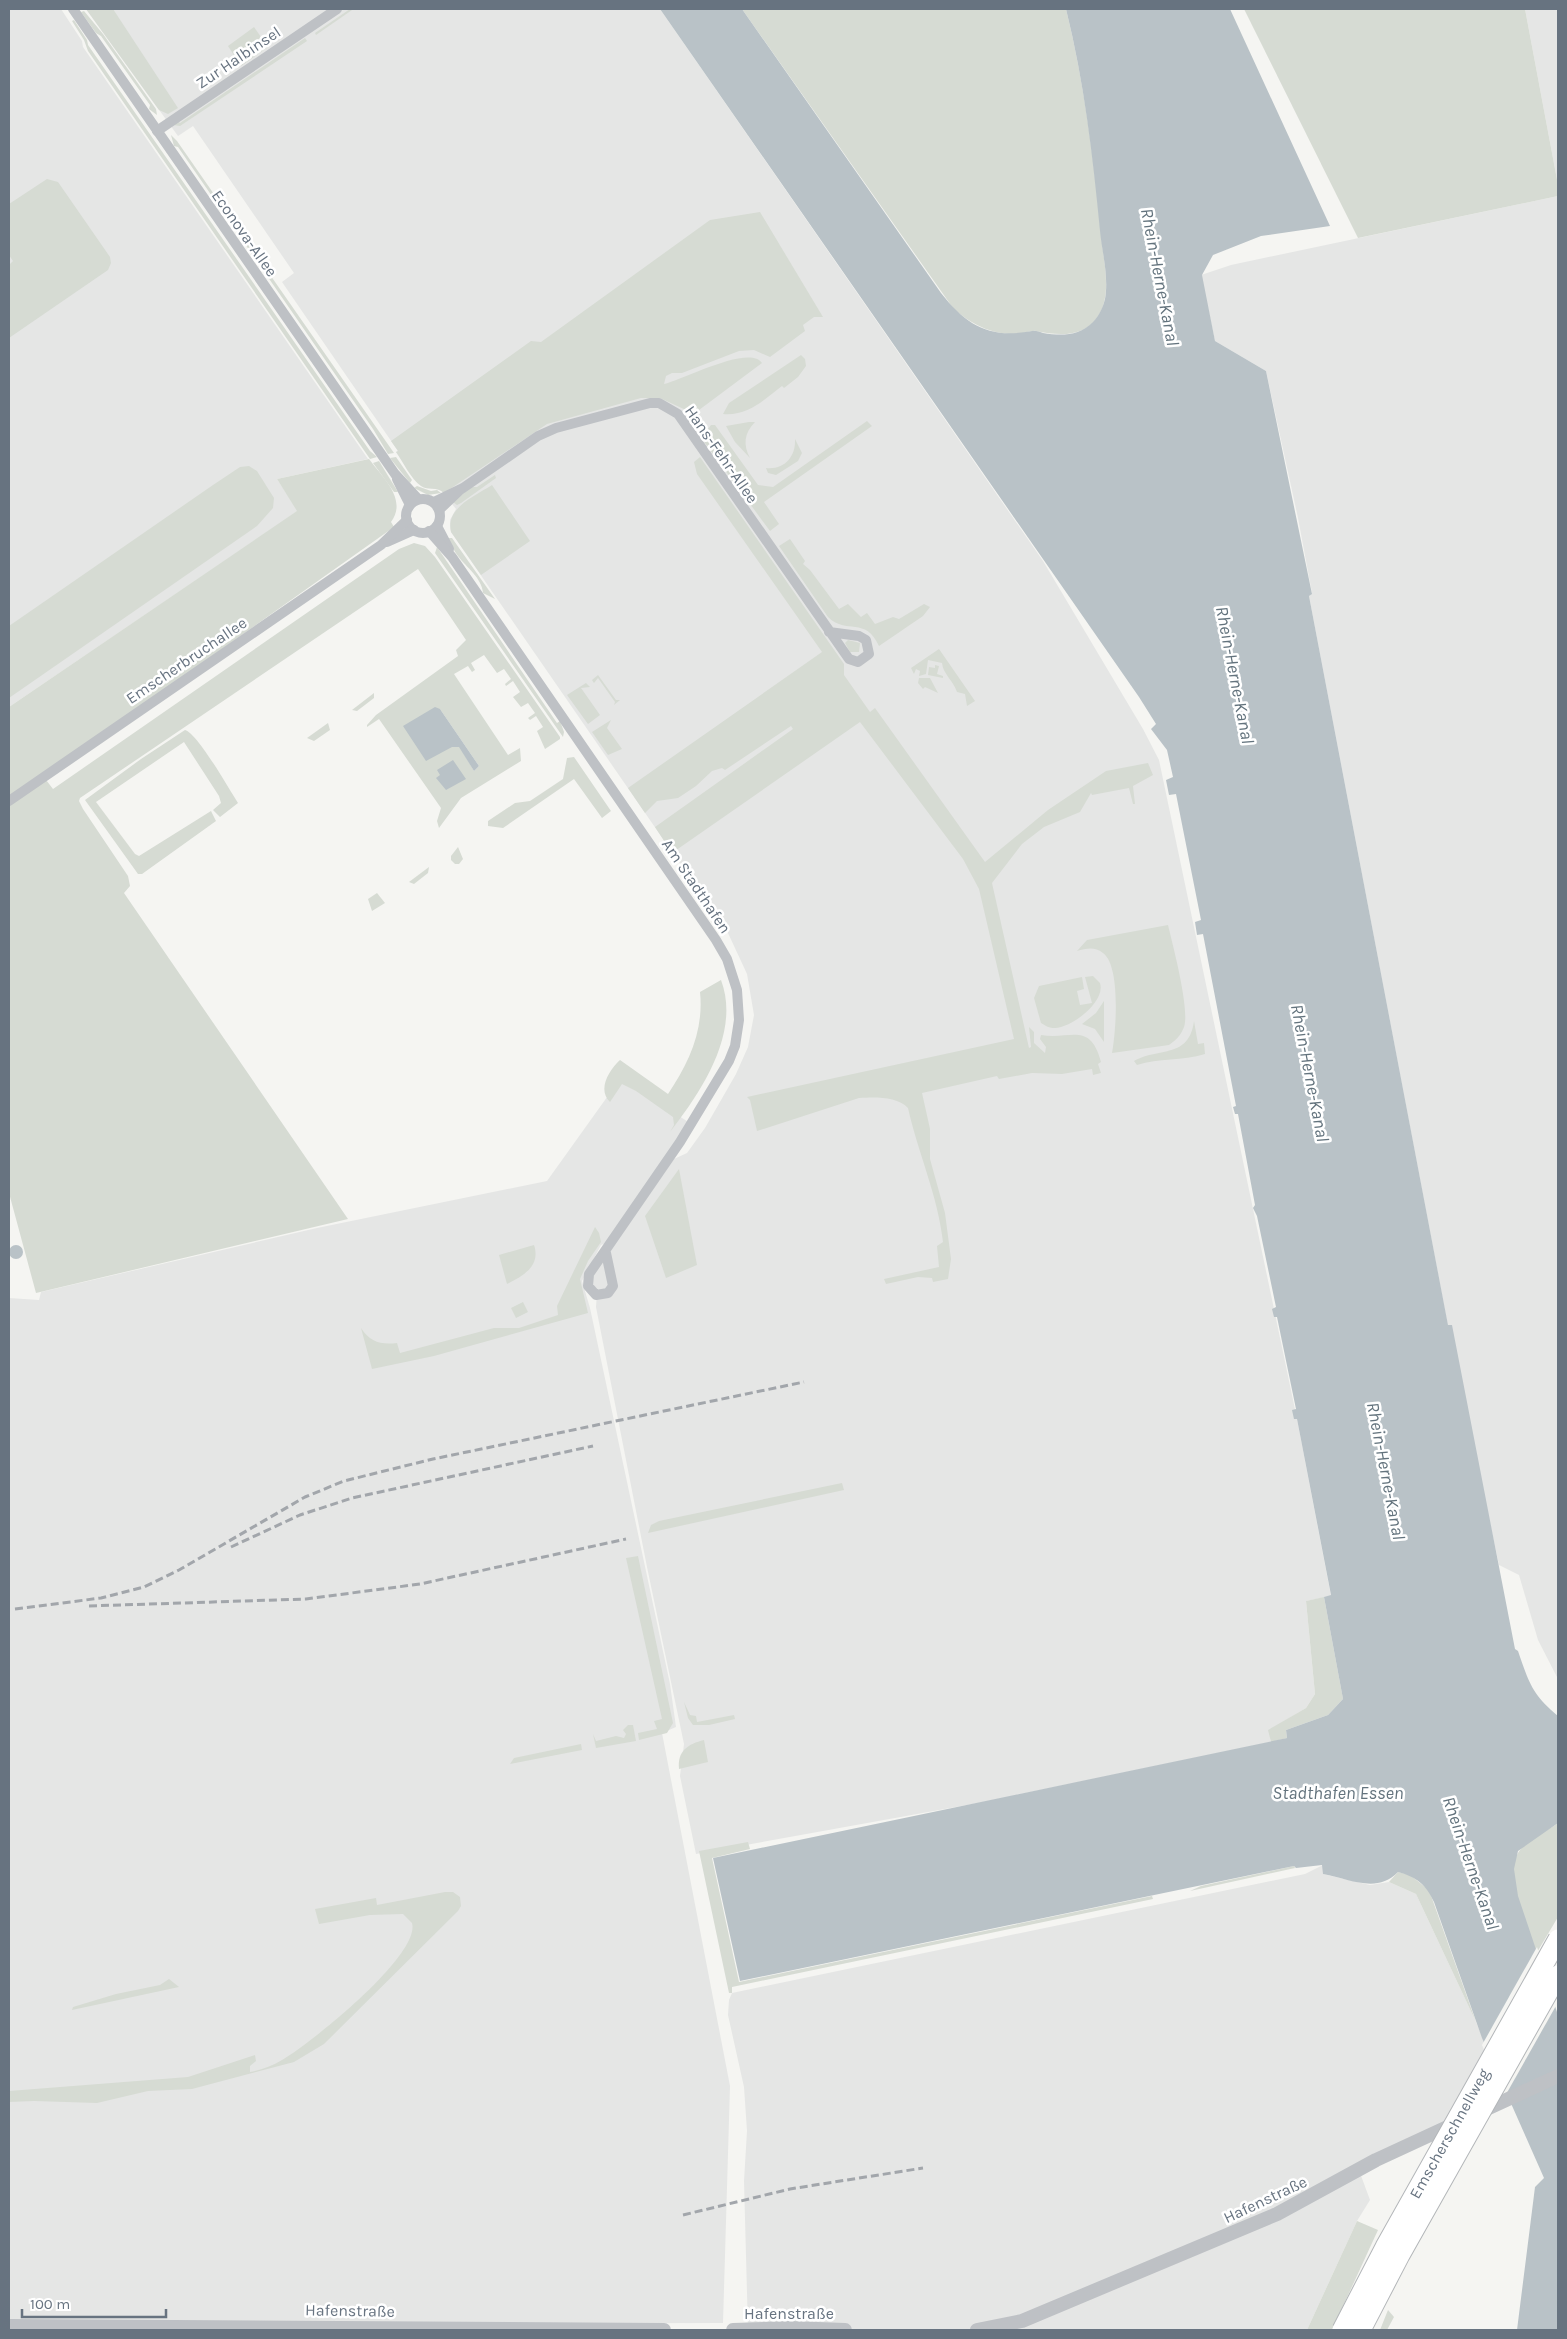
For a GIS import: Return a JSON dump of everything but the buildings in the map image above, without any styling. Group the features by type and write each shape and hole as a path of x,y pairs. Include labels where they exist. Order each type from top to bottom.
{"highway":[{"name":"Emscherschnellweg","path":"1342,2330 1385,2247 1558,1939"},
{"name":"Emscherschnellweg","path":"1361,2330 1400,2255 1558,1975"}],"street":[{"name":"Econova-Allee","path":"73,9 414,502"},
{"name":"Zur Halbinsel","path":"157,131 336,9"},
{"name":"Hans-Fehr-Allee","path":"437,506 451,502 462,488 538,436 556,428 641,404 665,405 678,414 829,632"},
{"path":"428,499 437,506 433,528 414,530 407,520 414,502 428,499"},
{"name":"Emscherbruchallee","path":"9,801 381,545 407,520"},
{"name":"Am Stadthafen","path":"433,528 716,940 727,959 737,990 740,1020 729,1061 680,1142 634,1207 606,1253"},
{"name":"Emscherbruchallee","path":"381,545 414,530"},
{"name":"Hafenstraße","path":"977,2330 1022,2321 1277,2214 1394,2151 1558,2076"},
{"name":"Hafenstraße","path":"9,2326 35,2328 664,2330"},
{"name":"Hafenstraße","path":"735,2330 789,2328 845,2330"}],"shaded area":[{"path":"9,9 61,9 82,41 83,47 368,459 277,479 298,511 9,707"},
{"path":"86,9 660,9 1043,561 1143,729 1159,760 1297,1419 1331,1596 1306,1601 1315,1694 1306,1708 1269,1730 1271,1742 978,1803 696,1854 680,1776 684,1744 596,1307 597,1293 590,1280 674,1159 687,1153 705,1128 736,1074 748,1047 754,1015 747,974 728,933 451,532 450,520 456,509 440,489 426,488 417,482 396,452 398,451 282,282 294,273 193,126 178,136"},
{"path":"86,9 113,9 178,108 168,114 159,110"},
{"path":"350,9 352,10 316,35 315,33"},
{"path":"742,9 1066,9 1088,121 1106,274 1104,304 1094,321 1080,331 1072,333 1054,334 1034,331 1009,334 983,328 953,308"},
{"path":"1244,9 1525,9 1558,185 1558,196 1358,238"},
{"path":"1525,9 1558,9 1558,185"},
{"path":"84,11 103,34 156,109 157,115 149,109 150,105 101,36 96,33 81,12"},
{"path":"74,20 87,40 88,45 370,451 377,457 370,459 88,51 84,40 72,21"},
{"path":"254,27 268,47 241,66 228,46"},
{"path":"305,38 307,41 180,126 173,125 178,121 180,123"},
{"path":"171,135 394,453 388,454 373,429 178,147 174,146"},
{"path":"47,179 58,182 110,257 111,263 108,270 9,338 9,265 13,261 9,255 9,204"},
{"path":"1558,196 1558,1679 1538,1640 1519,1575 1499,1565 1448,1326 1309,596 1312,593 1298,518 1266,371 1215,341 1201,275 1231,265"},
{"path":"760,212 823,317 814,317 803,325 805,331 770,357 754,350 739,351 682,373 672,373 666,376 664,384 731,360 755,358 762,363 699,410 688,411 660,398 641,398 547,424 444,493 417,483 396,452 398,451 391,441 531,341 541,342 710,220"},
{"path":"801,355 805,359 806,366 798,377 784,388 782,386 762,402 748,410 723,414 729,403"},
{"path":"867,421 872,426 764,502 779,524 770,531 705,443 703,436 711,425 715,425 758,485 773,487"},
{"path":"755,422 751,426 746,439 746,448 750,458 735,442 726,426"},
{"path":"795,439 802,453 798,461 776,475 768,473 766,468 778,467 788,461 795,445"},
{"path":"396,457 412,480 410,483 390,458"},
{"path":"700,457 844,664 844,675 870,712 875,708 985,862 1048,810 1106,771 1148,763 1153,775 1133,786 1135,804 1133,804 1129,788 1092,795 1091,793 1080,812 1044,827 1022,844 992,883 1029,1048 1031,1047 1029,1027 1034,1032 1034,1043 1045,1053 1046,1047 1040,1039 1041,1035 1078,1035 1085,1037 1091,1041 1096,1049 1101,1062 1098,1064 1101,1073 1093,1075 1092,1069 1062,1074 1032,1073 999,1079 997,1076 922,1093 930,1129 930,1159 945,1213 951,1259 948,1279 933,1282 932,1278 918,1277 886,1284 884,1279 939,1267 937,1246 943,1242 937,1208 908,1108 892,1099 859,1098 757,1131 750,1100 747,1097 1014,1039 979,889 963,859 860,722 672,853 655,827 793,729 791,726 725,770 722,768 712,771 696,786 678,798 657,801 645,813 628,788 822,652 697,474 694,462"},
{"path":"369,459 386,481 395,497 397,505 391,522 394,527 43,776 53,789 399,549 414,543 425,546 435,557 560,739 545,749 537,731 543,727 536,716 530,720 528,718 535,713 528,703 521,707 513,697 520,692 513,681 506,686 505,684 511,679 504,669 497,673 484,655 471,663 475,670 472,672 468,666 454,674 508,755 520,748 521,761 461,798 439,828 437,821 441,808 379,719 367,727 376,715 458,656 456,650 466,640 418,569 80,798 79,801 83,809 128,876 130,886 124,893 348,1219 36,1293 9,1193 9,707 297,511 277,479","holes":["440,709 479,766 474,771 460,747 452,747"]},
{"path":"379,461 398,492 394,492 373,463"},
{"path":"249,466 257,471 274,498 273,508 257,526 9,698 9,626 240,467"},
{"path":"495,475 496,478 461,503 457,505 453,502 471,487 477,487"},
{"path":"492,485 530,541 481,575 451,532 450,524 452,516 457,509 470,498"},
{"path":"417,486 431,491 437,490 441,493 428,495 414,488"},
{"path":"448,538 452,538 495,599 483,593 480,582 457,554"},
{"path":"790,539 805,561 803,564 810,570 839,609 848,604 861,617 867,613 875,624 893,617 899,619 924,604 930,607 923,616 879,646 868,631 862,628 842,625 828,617 779,546"},
{"path":"437,547 557,723 560,721 564,732 563,737 435,553"},
{"path":"848,640 860,643 859,652 850,652 845,643"},
{"path":"939,649 975,701 967,706 965,694 957,692 942,663 928,660 926,674 919,676 920,671 916,669 914,674 911,668"},
{"path":"935,665 939,666 937,674 943,676 943,678 928,675 929,667 935,668"},
{"path":"598,675 616,700 620,700 614,705 615,702 598,678 594,683 592,680"},
{"path":"919,678 930,678 938,693 925,687 923,689 918,683"},
{"path":"586,683 590,687 581,688 600,715 588,724 567,695"},
{"path":"374,693 374,698 357,711 352,710"},
{"path":"611,720 607,728 622,749 608,755 592,732"},
{"path":"328,723 330,730 314,741 307,738"},
{"path":"185,730 191,734 205,751 238,803 220,817 213,810 221,803 219,796 184,742 96,802 135,854 139,856 211,811 216,821 142,874 138,874 85,800"},
{"path":"574,757 611,811 602,818 574,779 503,828 488,826 488,821 515,803 530,801 563,779 567,758"},
{"path":"458,847 463,859 459,864 455,864 451,860 451,856"},
{"path":"429,867 428,873 414,884 409,882"},
{"path":"377,893 385,903 372,911 368,899"},
{"path":"1168,925 1185,1007 1183,1030 1169,1045 1112,1053 1116,1016 1113,971 1109,960 1100,951 1090,949 1077,951 1087,940"},
{"path":"1093,976 1100,983 1101,990 1093,1005 1086,1012 1062,1027 1051,1028 1041,1023 1034,998 1039,986 1082,977 1084,989 1077,991 1080,1005 1092,1003 1085,977"},
{"path":"721,980 726,1000 726,1020 722,1041 715,1061 705,1080 670,1132 674,1125 673,1117 636,1091 622,1084 610,1102 605,1092 606,1080 620,1060 668,1094 693,1046 700,1020 700,992"},
{"path":"1104,1001 1104,1042 1095,1029 1082,1024 1096,1013"},
{"path":"1194,1021 1198,1044 1204,1043 1205,1054 1137,1065 1134,1061 1179,1047 1191,1033"},
{"path":"620,1079 690,1123 608,1242 601,1245 582,1281 590,1308 670,1684 676,1727 662,1733 730,2086 723,2323 9,2325 9,1298 39,1300 41,1292 317,1228 547,1181"},
{"path":"679,1169 697,1265 666,1278 645,1216"},
{"path":"595,1227 601,1242 588,1261 580,1279 588,1313 434,1356 372,1369 361,1328 368,1337 376,1342 397,1343 400,1353 494,1328 519,1328 558,1315 557,1306"},
{"path":"534,1245 536,1252 533,1264 524,1274 507,1284 499,1255"},
{"path":"523,1302 528,1312 516,1318 511,1308"},
{"path":"842,1483 844,1490 648,1533 651,1525 659,1521"},
{"path":"638,1556 673,1723 667,1733 639,1740 638,1733 657,1729 654,1721 662,1719 626,1558"},
{"path":"1324,1597 1343,1699 1328,1715 1286,1730 1287,1738 1271,1742 1268,1730 1306,1708 1315,1694 1306,1601"},
{"path":"684,1702 690,1715 696,1716 697,1722 734,1715 735,1719 709,1725 693,1725 688,1718"},
{"path":"628,1725 633,1725 636,1741 596,1748 593,1734 596,1741 616,1736 624,1738 626,1734 623,1730"},
{"path":"704,1740 708,1762 679,1769 680,1757 685,1749"},
{"path":"581,1744 582,1750 510,1764 514,1758"},
{"path":"1558,1823 1558,1917 1536,1954 1519,1903 1514,1875 1514,1862 1518,1853 1526,1844"},
{"path":"748,1842 750,1849 712,1858 739,1982 1152,1896 1153,1899 732,1987 732,1993 729,1993 699,1851"},
{"path":"1323,1865 1323,1874 1370,1885 1389,1882 1416,1894 1476,2022 1507,2096 1360,2173 1370,2200 1357,2221 1307,2330 748,2330 744,2181 747,2131 744,2087 728,2015 729,2000 732,1993 1305,1874"},
{"path":"1294,1866 1295,1868 1190,1891 1201,1886"},
{"path":"1398,1872 1410,1875 1429,1890 1476,2022 1416,1894 1389,1882"},
{"path":"453,1892 460,1897 461,1906 458,1911 324,2044 294,2062 192,2089 148,2091 97,2103 9,2102 9,2091 188,2077 255,2055 256,2061 250,2066 250,2072 274,2064 296,2051 361,1998 399,1956 410,1937 412,1923 403,1914 370,1915 319,1924 315,1909 376,1898 377,1905"},
{"path":"169,1979 179,1987 72,2010 73,2007 116,1994 160,1985"},
{"path":"1357,2221 1378,2230 1332,2330 1307,2330"},
{"path":"1388,2310 1394,2317 1387,2330 1380,2330"}],"water":[{"path":"660,9 742,9 941,293 970,322 992,331 1017,333 1035,331 1057,335 1070,334 1088,327 1095,320 1105,299 1106,273 1091,147 1083,91 1066,9 1230,9 1330,226 1261,236 1213,255 1202,275 1215,341 1266,371 1312,594 1309,596 1448,1325 1452,1325 1515,1649 1518,1651 1532,1687 1542,1701 1558,1716 1558,1823 1518,1851 1514,1869 1518,1896 1558,2015 1558,2330 1517,2330 1535,2187 1544,2178 1482,2038 1434,1902 1424,1886 1411,1876 1398,1872 1390,1879 1372,1884 1323,1874 1322,1865 1296,1868 1294,1866 740,1981 713,1858 1287,1738 1286,1730 1328,1715 1343,1699 1324,1597 1331,1595 1297,1419 1294,1419 1292,1410 1296,1409 1277,1317 1274,1317 1272,1309 1276,1307 1257,1216 1253,1208 1255,1205 1238,1114 1235,1114 1233,1107 1236,1106 1203,934 1197,935 1195,922 1201,920 1176,794 1169,795 1166,780 1173,777 1167,750 1151,729 1156,724 1139,697"},
{"path":"435,707 440,709 479,766 474,771 459,747 452,747 426,761 403,726"},
{"path":"453,760 466,779 446,790 436,778 440,775 437,770"},
{"path":"13,1245 19,1245 23,1252 19,1259 13,1259 9,1255 9,1249"}],"pier":[{"path":"1537,1947 1557,2004 1504,2098 1482,2045"}],"railway":[{"path":"15,1609 101,1598 144,1587 179,1570 305,1497 344,1481 433,1459 804,1382"},
{"path":"231,1547 300,1515 352,1498 593,1446"},
{"path":"89,1606 306,1599 420,1584 626,1539"},
{"path":"683,2215 790,2189 923,2168"}],"water label":[{"name":"Rhein-Herne-Kanal","path":"1160,277"},
{"name":"Rhein-Herne-Kanal","path":"1235,675"},
{"name":"Rhein-Herne-Kanal","path":"1310,1073"},
{"name":"Rhein-Herne-Kanal","path":"1386,1471"},
{"name":"Stadthafen Essen","path":"1338,1793"},
{"name":"Rhein-Herne-Kanal","path":"1471,1863"}]}
